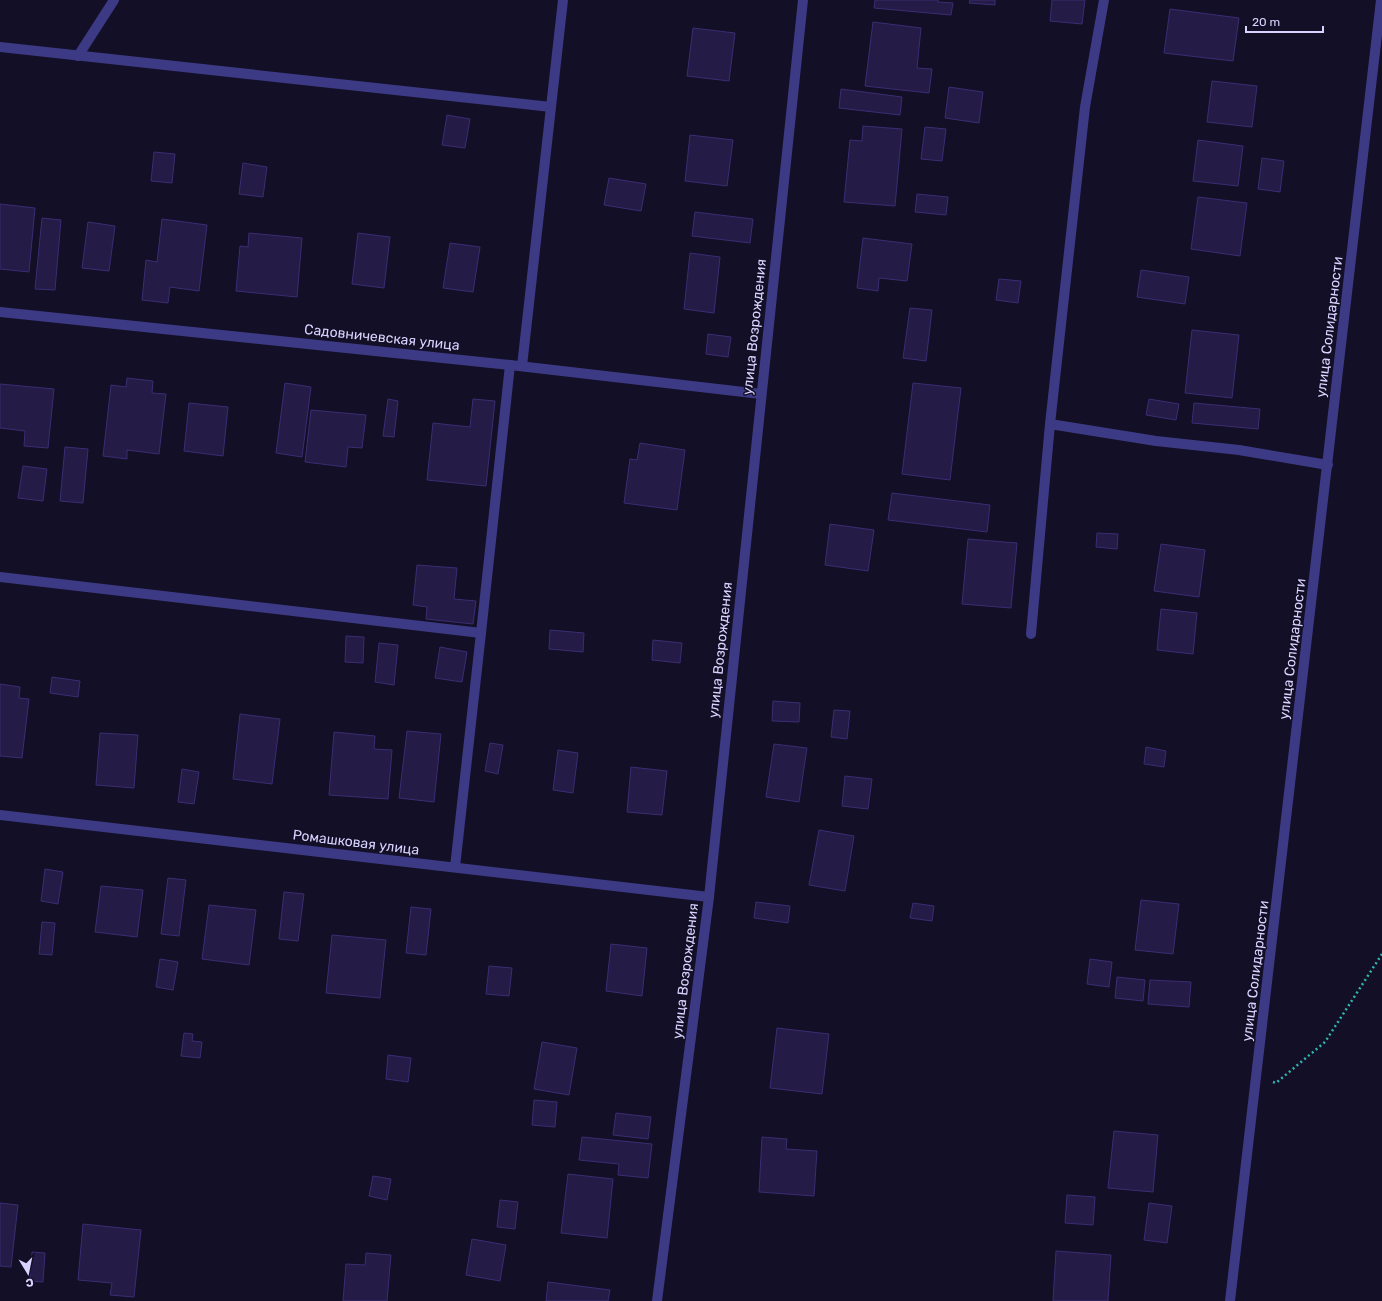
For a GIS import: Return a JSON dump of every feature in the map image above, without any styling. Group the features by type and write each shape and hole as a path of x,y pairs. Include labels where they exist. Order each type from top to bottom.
{"street":[{"path":"78,56 114,0"},
{"path":"522,366 563,0"},
{"name":"улица Возрождения","path":"657,1301 709,897 803,0"},
{"path":"1031,634 1050,424 1085,107 1104,0"},
{"name":"улица Солидарности","path":"1230,1301 1257,1080 1381,0"},
{"path":"0,47 551,107"},
{"name":"Садовничевская улица","path":"0,312 522,366 761,394"},
{"path":"455,868 510,365"},
{"path":"1050,424 1156,441 1240,450 1328,465"},
{"path":"0,577 481,632"},
{"name":"Ромашковая улица","path":"0,815 709,897"}],"path":[{"path":"1257,1080 1276,1083 1324,1042 1382,954"}],"building":[{"path":"875,0 938,0 938,2 953,3 951,15 874,8"},
{"path":"970,0 995,0 995,5 969,3"},
{"path":"1052,0 1085,0 1082,24 1050,21"},
{"path":"1170,9 1239,18 1233,61 1164,53"},
{"path":"873,22 921,28 917,68 932,69 929,93 865,86"},
{"path":"693,28 735,33 729,81 687,76"},
{"path":"1212,81 1257,86 1252,127 1207,122"},
{"path":"949,87 983,92 979,123 945,118"},
{"path":"841,89 902,97 900,115 839,108"},
{"path":"447,115 470,119 465,148 442,145"},
{"path":"863,126 902,129 895,206 844,202 850,140 862,141"},
{"path":"925,127 946,129 942,161 921,159"},
{"path":"690,135 733,140 727,186 685,181"},
{"path":"1198,140 1243,146 1238,186 1193,181"},
{"path":"154,152 175,154 172,183 151,181"},
{"path":"1262,158 1284,161 1280,192 1258,189"},
{"path":"243,163 267,167 263,197 239,194"},
{"path":"609,178 646,184 641,211 604,205"},
{"path":"917,194 948,197 946,215 915,212"},
{"path":"1198,197 1247,203 1240,256 1191,249"},
{"path":"0,204 35,208 29,272 0,269"},
{"path":"695,212 753,219 750,243 692,236"},
{"path":"42,218 61,220 55,290 35,289"},
{"path":"162,219 207,225 199,291 170,287 168,303 142,300 146,260 157,262"},
{"path":"88,222 115,226 109,271 82,268"},
{"path":"249,233 302,238 297,297 236,291 240,246 248,247"},
{"path":"358,233 390,237 384,288 352,284"},
{"path":"863,238 912,244 907,281 879,278 878,291 857,288"},
{"path":"450,243 480,247 473,292 443,288"},
{"path":"690,253 720,257 714,313 684,309"},
{"path":"1141,270 1189,277 1185,304 1137,297"},
{"path":"999,279 1021,281 1018,303 996,300"},
{"path":"910,308 932,310 926,361 903,358"},
{"path":"1192,330 1239,335 1232,398 1185,393"},
{"path":"708,334 731,337 728,357 706,354"},
{"path":"127,378 153,381 152,393 166,394 159,454 127,450 127,459 103,456 111,385 126,387"},
{"path":"285,383 311,387 302,457 276,453"},
{"path":"913,383 961,388 950,480 902,474"},
{"path":"0,384 54,389 48,448 24,446 25,431 0,428"},
{"path":"388,399 398,401 394,437 383,436"},
{"path":"473,399 495,401 486,486 427,480 433,423 470,427"},
{"path":"1149,399 1179,404 1176,420 1146,415"},
{"path":"189,403 228,407 223,456 184,451"},
{"path":"1194,403 1260,409 1258,429 1192,423"},
{"path":"311,410 366,415 362,448 348,447 346,467 305,462"},
{"path":"640,443 685,450 677,510 624,503 630,459 637,460"},
{"path":"65,447 88,449 83,503 60,501"},
{"path":"23,466 47,469 43,501 18,498"},
{"path":"892,493 990,505 987,532 888,520"},
{"path":"830,524 874,530 868,571 825,565"},
{"path":"1097,533 1118,534 1117,549 1096,547"},
{"path":"968,539 1017,543 1011,608 962,604"},
{"path":"1161,544 1205,550 1199,597 1154,591"},
{"path":"417,565 457,568 454,599 476,601 473,624 426,619 427,607 413,605"},
{"path":"1161,609 1197,613 1193,654 1157,650"},
{"path":"550,630 584,633 583,652 549,649"},
{"path":"346,636 364,637 363,663 345,662"},
{"path":"653,640 682,643 680,663 652,660"},
{"path":"379,643 398,645 394,685 375,682"},
{"path":"440,647 467,652 462,682 435,678"},
{"path":"52,677 80,681 78,697 50,693"},
{"path":"0,684 20,687 19,698 29,699 22,758 0,756"},
{"path":"773,701 800,703 799,722 772,721"},
{"path":"834,710 850,711 847,739 831,737"},
{"path":"240,714 280,719 272,784 233,779"},
{"path":"407,731 441,734 434,802 399,798"},
{"path":"334,732 375,736 374,749 392,750 388,799 329,795"},
{"path":"100,733 138,735 134,788 96,785"},
{"path":"490,743 503,745 498,774 485,771"},
{"path":"774,744 807,748 799,802 766,797"},
{"path":"1146,747 1166,751 1164,767 1144,764"},
{"path":"558,750 578,753 573,793 553,790"},
{"path":"631,767 667,771 662,815 627,812"},
{"path":"182,769 199,772 194,804 178,802"},
{"path":"845,776 872,779 868,809 842,806"},
{"path":"819,830 854,836 845,891 809,885"},
{"path":"45,869 63,872 58,904 41,901"},
{"path":"168,878 186,880 179,936 161,934"},
{"path":"101,886 143,890 137,937 95,932"},
{"path":"284,892 304,894 298,941 279,939"},
{"path":"1141,900 1179,904 1173,954 1135,950"},
{"path":"756,902 790,906 788,923 754,918"},
{"path":"913,903 934,906 932,921 910,918"},
{"path":"209,905 256,910 249,965 202,959"},
{"path":"411,907 431,909 426,955 406,953"},
{"path":"42,922 55,923 52,955 39,954"},
{"path":"332,935 386,940 380,998 326,993"},
{"path":"611,944 647,948 642,996 606,991"},
{"path":"160,959 178,962 173,990 156,987"},
{"path":"1090,959 1112,962 1109,987 1087,984"},
{"path":"489,966 512,968 509,996 486,994"},
{"path":"1117,977 1145,980 1143,1001 1115,998"},
{"path":"1150,980 1191,982 1189,1007 1148,1004"},
{"path":"777,1028 829,1034 822,1094 770,1088"},
{"path":"184,1033 193,1034 192,1041 202,1042 200,1058 181,1056"},
{"path":"542,1042 577,1048 569,1095 534,1089"},
{"path":"388,1055 411,1058 408,1082 386,1079"},
{"path":"534,1100 557,1102 555,1127 532,1125"},
{"path":"616,1113 651,1117 648,1139 613,1135"},
{"path":"1114,1131 1158,1135 1153,1192 1108,1188"},
{"path":"582,1137 652,1144 648,1178 618,1175 619,1164 579,1160"},
{"path":"762,1137 787,1139 786,1149 817,1151 814,1196 759,1192"},
{"path":"568,1174 613,1179 607,1238 561,1233"},
{"path":"373,1176 391,1179 387,1200 369,1196"},
{"path":"1067,1195 1095,1197 1093,1225 1065,1223"},
{"path":"500,1200 518,1202 515,1229 497,1227"},
{"path":"0,1203 18,1205 11,1267 0,1266"},
{"path":"1149,1203 1172,1206 1167,1243 1144,1240"},
{"path":"83,1224 141,1230 134,1297 110,1295 112,1283 78,1280"},
{"path":"472,1239 506,1245 500,1281 466,1275"},
{"path":"1056,1251 1111,1255 1108,1301 1053,1301"},
{"path":"32,1252 45,1253 43,1282 30,1281"},
{"path":"366,1253 391,1255 387,1301 343,1301 346,1264 365,1265"},
{"path":"548,1282 610,1290 608,1301 546,1301"}]}
